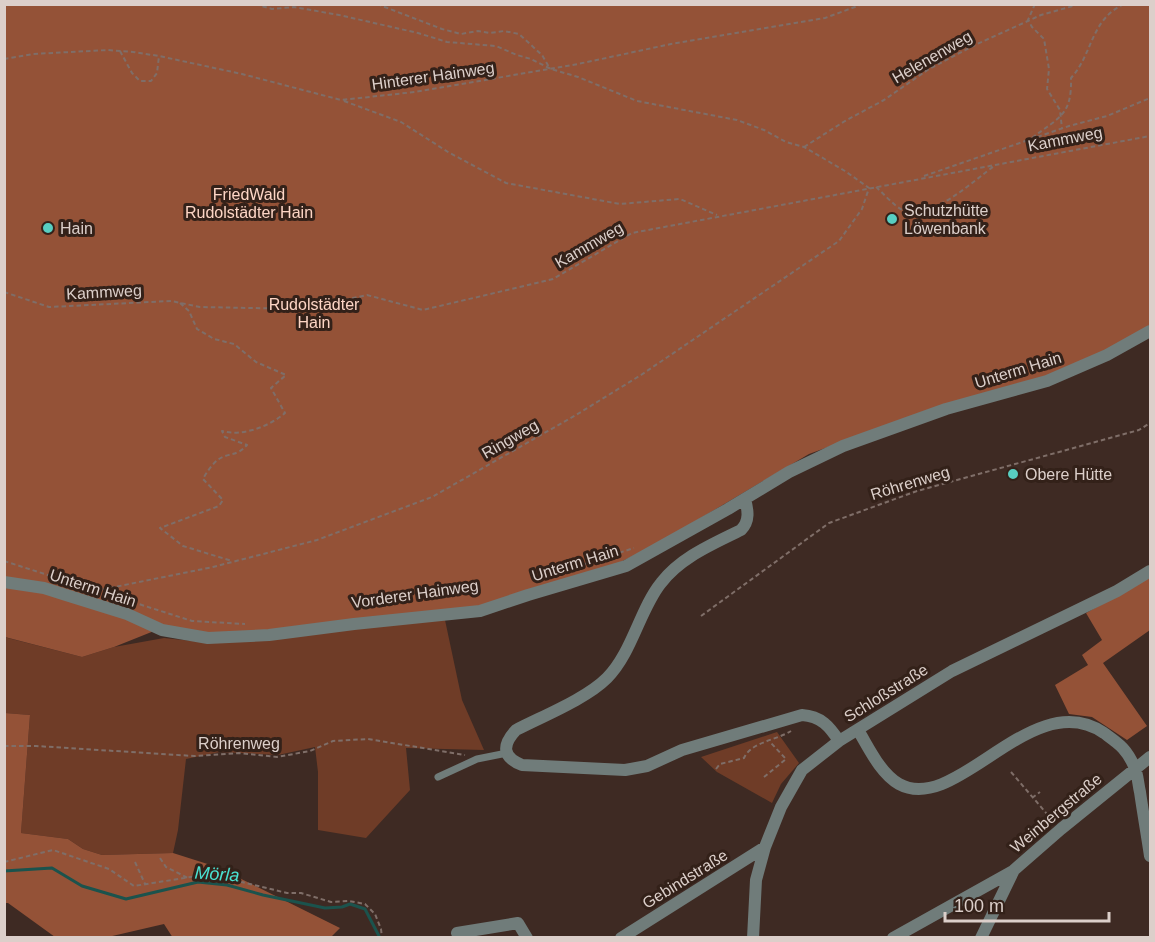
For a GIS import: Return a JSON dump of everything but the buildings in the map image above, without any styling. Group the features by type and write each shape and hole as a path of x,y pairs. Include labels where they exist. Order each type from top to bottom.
{"street":[{"name":"Unterm Hain","path":"4,582 44,588 127,615 162,630 208,638 269,635 480,611 626,566 789,472 843,446 946,409 1047,381 1107,356 1150,331"},
{"path":"745,499 748,510 745,526 695,554 675,568 660,584 625,652 608,677 590,692 516,730 506,746 507,753 512,761 522,765 625,770 647,766 682,750 802,715 816,717 825,723 839,741"},
{"name":"Schloßstraße","path":"753,938 756,880 765,847 781,807 802,770 839,741 952,671 1117,591 1150,571"},
{"path":"858,730 878,763 889,776 900,784 923,789 936,787 955,778 1012,741 1041,728 1069,721 1092,725 1125,747 1136,768 1150,849"},
{"name":"Weinbergstraße","path":"981,938 1014,870 1150,757"},
{"name":"Gebindstraße","path":"621,938 765,847"},
{"path":"732,869 756,880"},
{"path":"893,938 1014,870"},
{"path":"457,933 518,918 527,938"}],"lane":[{"path":"438,777 477,759 507,753"}],"path":[{"path":"255,4 272,9 294,7 339,15 447,42 496,46 550,69 578,77 637,101 737,120 764,130 786,142 804,147 845,171 868,188"},
{"path":"377,4 461,34 478,31 490,33 504,31 519,34 542,56 550,69"},
{"name":"Hinterer Hainweg","path":"4,59 44,54 120,51 159,56 242,74 341,100 415,92 550,69 671,44 825,18 863,4"},
{"path":"1035,4 1028,20 1044,39 1048,69 1047,89 1056,102 1062,129"},
{"name":"Helenenweg","path":"804,147 845,121 885,100 929,69 1028,20 1080,4"},
{"path":"1030,140 1066,111 1071,96 1071,78 1080,68 1090,41 1101,21 1124,4"},
{"path":"120,51 132,73 140,81 151,81 157,73 159,56"},
{"path":"915,180 1062,129 1107,116 1150,98"},
{"path":"341,100 401,122 448,152 506,183 620,204 680,199 719,216"},
{"name":"Kammweg","path":"4,292 49,307 171,301 200,307 303,309 367,296 423,310 553,279 632,233 1150,136"},
{"path":"876,187 904,211 917,213 941,205 997,164"},
{"name":"Ringweg","path":"97,591 158,580 317,540 432,497 641,375 839,241 862,209 868,188"},
{"path":"180,303 189,311 197,328 214,339 234,344 256,362 286,375 271,388 285,413 275,422 234,435 222,432 225,437 247,446 240,453 219,459 204,475 203,479 223,500 219,506 160,528 183,546 234,562"},
{"name":"Röhrenweg","path":"701,616 829,523 917,491 1139,430 1150,423"},
{"path":"543,578 642,545"},
{"path":"4,561 192,621 246,624"},
{"path":"716,769 718,763 744,758 750,749 782,737 794,729"},
{"name":"Röhrenweg","path":"4,746 194,756 239,753 277,757 310,751 333,741 354,738 470,755"},
{"path":"764,777 786,759 770,741"},
{"path":"1011,772 1051,818"},
{"path":"1032,798 1040,792"},
{"path":"4,862 53,850 109,869 134,886 197,876 225,878 287,893 302,892 331,902 365,904 375,914 382,938"},
{"path":"160,858 166,867 188,878"},
{"path":"135,862 145,884"}],"shaded area":[{"path":"445,620 462,700 484,750 406,748 410,790 366,838 318,830 318,772 315,747 278,755 220,752 186,759 178,830 173,853 102,855 83,849 68,839 21,833 30,715 5,713 4,637 82,657 114,647 164,638 212,643"},
{"path":"777,732 799,763 781,784 772,803 717,772 701,757"}],"green space":[{"name":"Rudolstädter Hain","path":"4,5 1150,5 1150,325 1111,348 1053,375 864,434 809,454 650,548 610,567 472,610 243,633 154,631 82,657 5,637"},
{"path":"1150,577 1150,630 1103,663 1147,726 1127,740 1092,717 1069,714 1055,685 1088,665 1082,655 1102,640 1086,613"},
{"path":"5,713 30,715 21,833 68,839 83,849 102,855 173,853 217,867 340,928 331,937 173,938 164,924 108,937 55,937 5,903"}],"waterway":[{"name":"Mörla","path":"4,871 52,868 82,886 126,899 198,882 227,885 325,908 350,904 365,909 380,938"}],"place":[{"name":"Schutzhütte Löwenbank","path":"892,219"},
{"name":"Hain","path":"48,228"},
{"name":"Obere Hütte","path":"1013,474"}],"park label":[{"name":"FriedWald Rudolstädter Hain","path":"249,203"}]}
